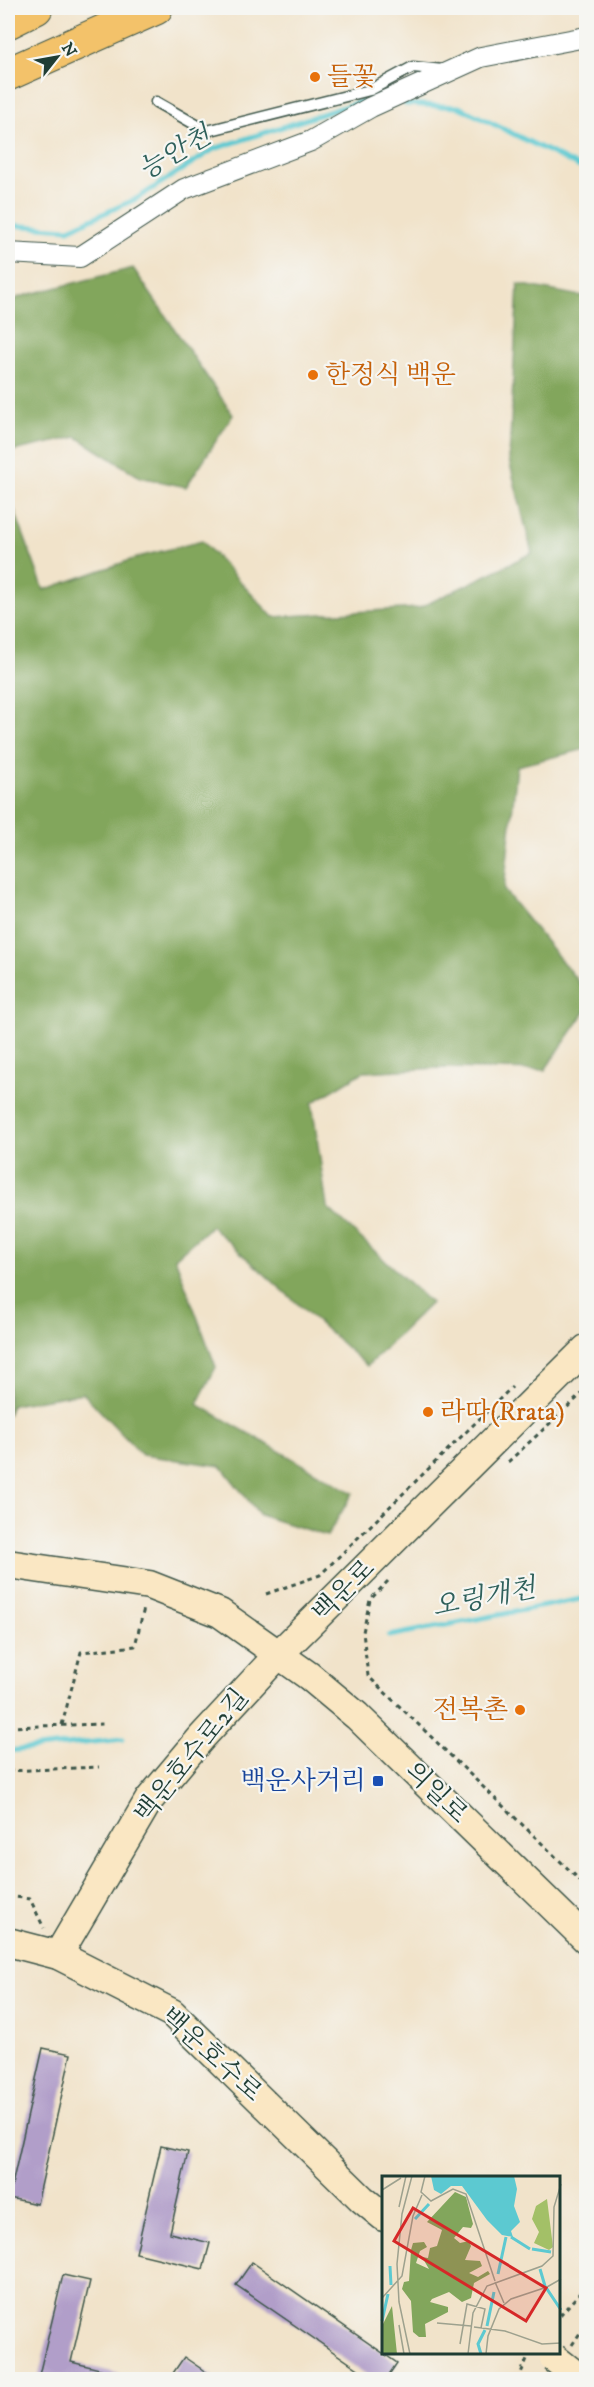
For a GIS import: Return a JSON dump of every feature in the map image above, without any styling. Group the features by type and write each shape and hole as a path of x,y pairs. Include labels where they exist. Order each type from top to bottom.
{"highway":[{"path":"8,22 36,8"},
{"path":"8,74 156,8"}],"main road":[{"name":"백운로","path":"278,1655 586,1349"},
{"path":"8,1564 149,1585 220,1613 278,1655"},
{"path":"8,1587 47,1570"},
{"name":"의일로","path":"278,1655 309,1676 357,1716 586,1939"},
{"name":"백운호수로2길","path":"58,1955 149,1800 202,1737 278,1655"},
{"name":"백운호수로","path":"8,1942 58,1955 172,2013 362,2199 382,2215"},
{"path":"543,2354 582,2379"}],"street":[{"path":"8,253 80,257 184,189 311,141 371,107 481,57 586,38"}],"lane":[{"path":"156,102 207,131 370,90 412,67 450,71"}],"path":[{"path":"267,1594 320,1575 500,1396 518,1383"},
{"path":"503,1467 586,1390"},
{"path":"395,1575 370,1600 363,1632 368,1676 586,1886"},
{"path":"62,1725 81,1652 135,1646 149,1585"},
{"path":"8,1727 103,1724"},
{"path":"8,1772 99,1767"},
{"path":"8,1896 30,1899 58,1955"},
{"path":"561,2314 586,2286"},
{"path":"518,2379 543,2354"}],"green space":[{"path":"133,268 233,415 186,487 140,477 77,437 8,452 8,305 19,297"},
{"path":"518,284 586,297 586,749 517,766 504,890 586,991 586,1011 545,1070 440,1068 363,1072 312,1103 327,1207 431,1303 367,1366 211,1226 175,1258 216,1367 197,1404 353,1493 327,1536 260,1515 221,1466 142,1455 83,1393 12,1405 8,1415 8,500 10,498 44,590 142,556 202,541 273,617 419,608 532,553 509,460"}],"building":[{"path":"43,2048 71,2054 37,2204 9,2198"},
{"path":"161,2146 188,2152 170,2233 210,2243 203,2269 136,2253"},
{"path":"252,2262 397,2363 386,2379 373,2379 236,2285"},
{"path":"63,2275 90,2281 71,2362 120,2374 120,2379 38,2379"},
{"path":"184,2357 216,2379 169,2379"}],"waterway":[{"name":"능안천","path":"8,225 69,229 136,199 214,149 362,101"},
{"name":"능안천","path":"405,104 459,107 586,170"},
{"name":"오링개천","path":"389,1636 586,1598"},
{"name":"오링개천","path":"8,1751 123,1739"}],"place":[{"name":"들꽃","path":"315,77"},
{"name":"한정식 백운","path":"313,375"},
{"name":"라따(Rrata)","path":"428,1412"},
{"name":"전복촌","path":"520,1710"},
{"name":"백운사거리","path":"378,1781"}]}
